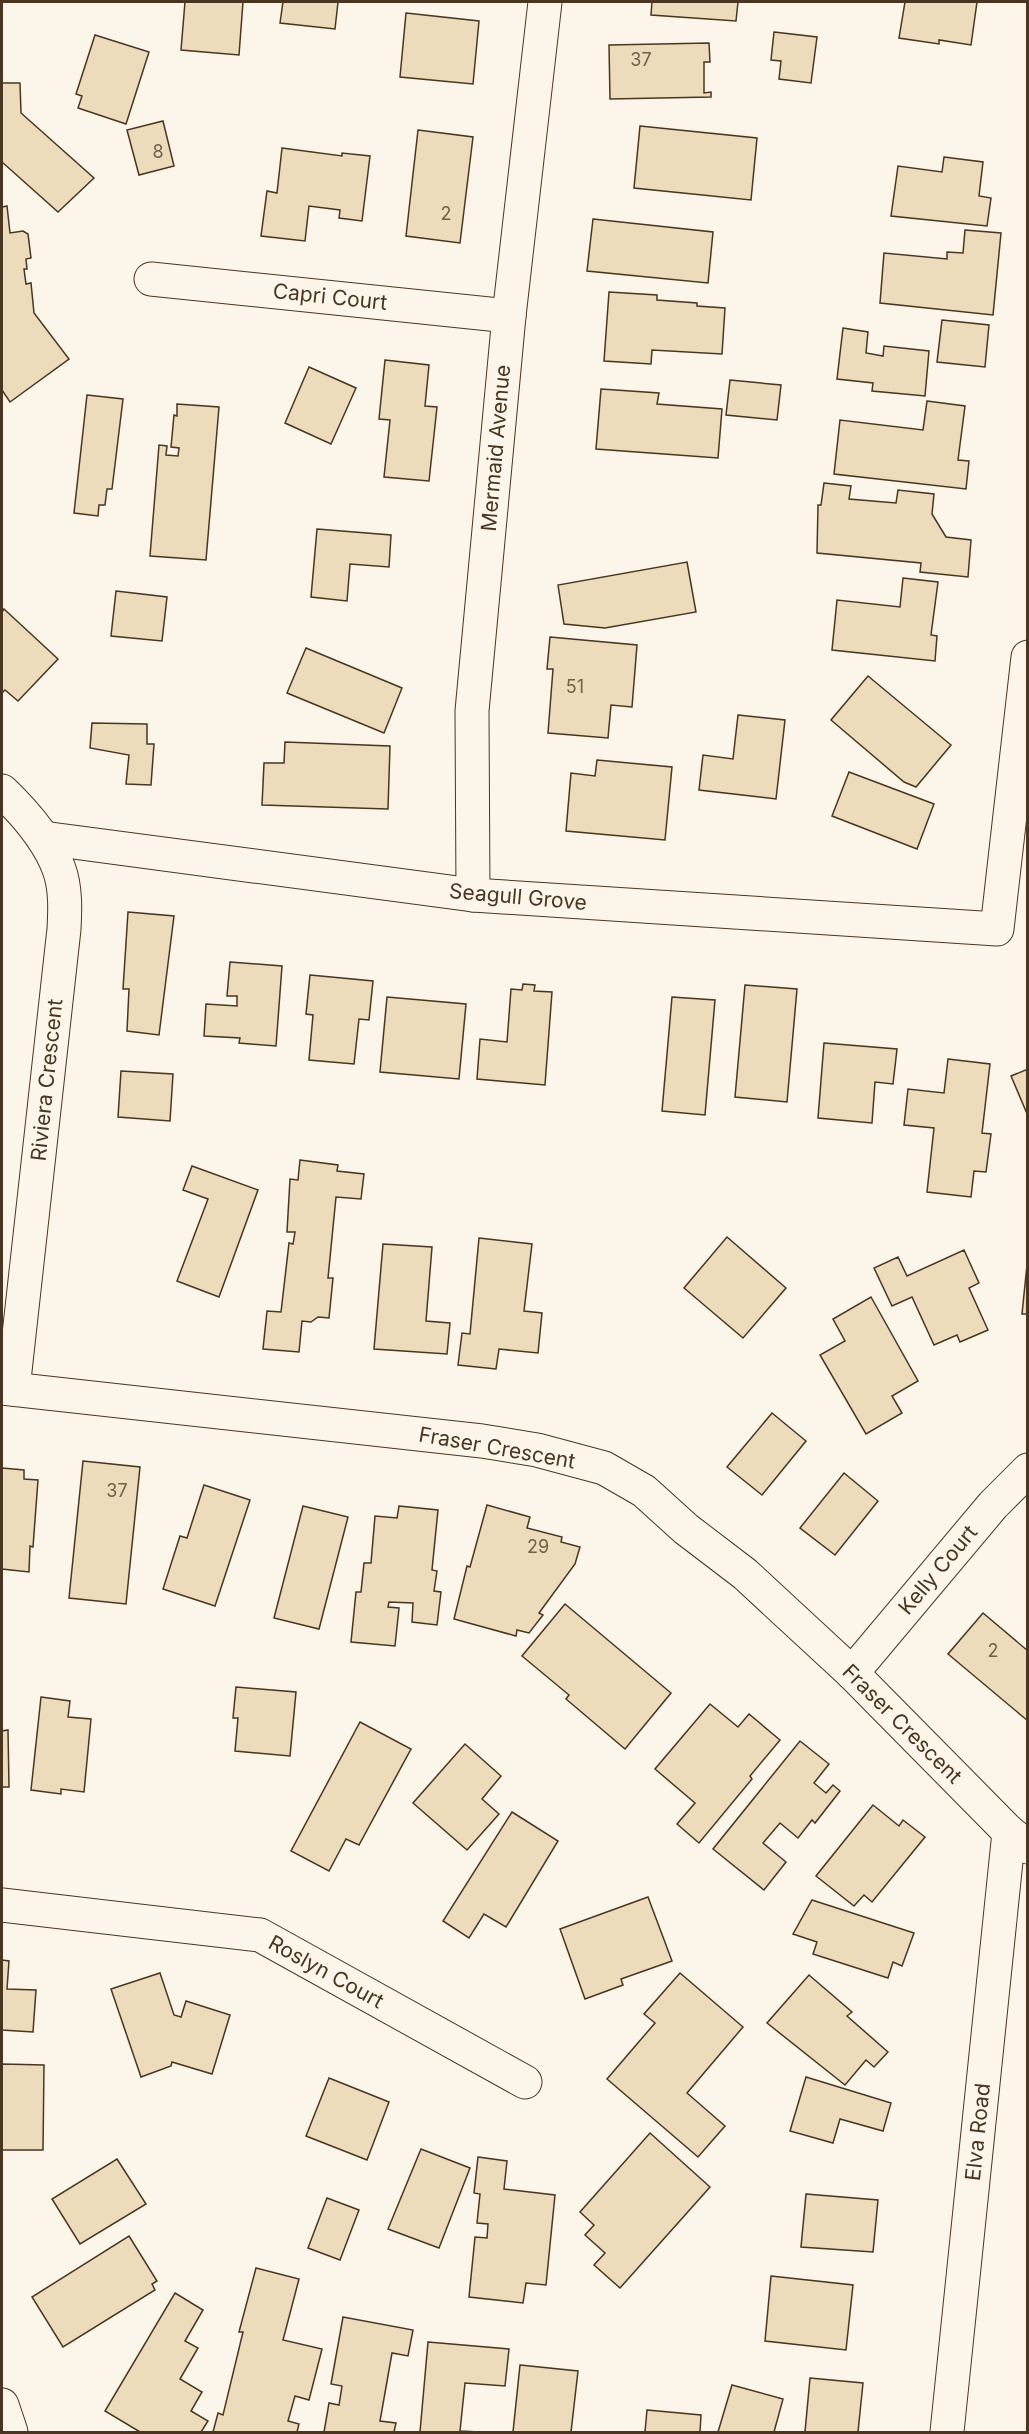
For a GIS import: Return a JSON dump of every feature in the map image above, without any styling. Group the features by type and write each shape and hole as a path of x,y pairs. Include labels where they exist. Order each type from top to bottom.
{"street":[{"name":"Mermaid Avenue","path":"473,895 471,711 508,316 546,2"},
{"name":"Capri Court","path":"151,279 508,316"},
{"name":"Seagull Grove","path":"43,838 473,895 997,929 1028,657"},
{"name":"Riviera Crescent","path":"2,790 19,807 43,838 60,870 65,900 64,929 7,1388"},
{"name":"Fraser Crescent","path":"7,1388 482,1441 537,1450 604,1468 644,1491 686,1529 745,1574 852,1672 1018,1839"},
{"name":"Kelly Court","path":"852,1672 993,1504 1028,1470"},
{"name":"Elva Road","path":"947,2433 1018,1839"},
{"name":"Roslyn Court","path":"2,1905 260,1935 525,2082"},
{"path":"2,2405 11,2433"}],"building":[{"path":"185,2 243,2 239,55 181,50"},
{"path":"283,2 338,2 335,29 280,23"},
{"path":"652,2 738,2 736,21 651,15"},
{"path":"905,2 977,2 971,45 939,40 939,44 899,38"},
{"path":"406,13 479,21 473,84 400,77"},
{"path":"774,32 817,37 811,83 779,79 781,61 771,60"},
{"path":"95,35 149,52 126,124 78,108 82,96 76,94"},
{"path":"709,43 710,62 704,62 704,93 711,92 711,97 610,99 609,45"},
{"path":"2,83 20,83 21,113 94,178 58,212 2,162"},
{"path":"163,121 174,166 139,175 127,130"},
{"path":"640,126 757,138 751,200 634,188"},
{"path":"418,130 473,137 460,243 406,236"},
{"path":"282,148 342,156 342,153 370,156 362,221 339,218 340,210 309,206 305,241 261,236 267,191 277,193"},
{"path":"944,157 983,162 979,196 991,198 987,226 891,216 898,166 942,172"},
{"path":"7,206 10,233 23,231 28,234 31,258 26,259 27,269 24,269 26,284 31,283 34,313 69,359 10,402 2,390 2,207"},
{"path":"593,219 713,232 708,283 587,271"},
{"path":"965,230 1001,233 993,315 880,303 884,253 947,259 947,252 963,253"},
{"path":"609,292 657,295 657,300 725,308 722,354 652,350 651,364 604,361"},
{"path":"942,320 989,325 985,367 937,362"},
{"path":"843,328 868,332 866,353 883,356 884,346 929,351 925,396 872,391 873,383 837,379"},
{"path":"385,360 429,365 425,406 437,407 429,481 384,477 390,420 379,419"},
{"path":"309,367 356,388 331,444 285,423"},
{"path":"730,380 781,385 777,420 726,415"},
{"path":"601,389 659,393 657,404 722,409 718,458 596,449"},
{"path":"87,395 123,399 112,489 107,489 105,505 99,505 98,516 74,513"},
{"path":"927,401 965,406 958,460 969,461 966,489 834,474 840,420 923,430"},
{"path":"177,404 219,407 206,560 150,556 159,445 167,446 166,455 178,456 179,448 171,447"},
{"path":"824,483 851,486 849,499 896,503 898,490 934,494 932,514 946,537 971,540 968,577 920,572 921,563 817,553 818,505 821,505"},
{"path":"317,529 391,535 389,567 350,564 347,601 311,597"},
{"path":"687,562 696,612 605,628 564,624 558,585"},
{"path":"903,578 938,582 931,635 937,636 935,661 832,650 837,600 900,607"},
{"path":"116,591 167,597 162,641 111,636"},
{"path":"4,609 58,659 18,701 5,690 2,693 2,612"},
{"path":"550,637 637,645 632,707 611,705 608,738 548,733 553,669 547,669"},
{"path":"306,648 402,688 384,733 287,693"},
{"path":"868,676 951,745 916,787 904,782 831,720"},
{"path":"738,715 785,720 776,799 699,790 703,755 733,759"},
{"path":"92,723 147,724 147,744 154,744 151,785 126,784 129,755 90,748"},
{"path":"285,742 390,746 388,809 262,805 264,763 284,763"},
{"path":"597,760 672,767 665,840 566,831 571,773 595,776"},
{"path":"849,772 934,804 917,849 832,816"},
{"path":"128,912 174,916 159,1035 127,1031 129,989 123,989"},
{"path":"230,962 282,966 276,1046 239,1043 240,1038 204,1036 206,1004 237,1006 237,996 227,996"},
{"path":"310,975 373,981 369,1020 359,1019 354,1064 309,1060 313,1015 306,1014"},
{"path":"523,984 535,985 534,991 552,992 545,1085 477,1079 480,1039 507,1042 511,989 522,990"},
{"path":"745,985 797,989 787,1102 735,1097"},
{"path":"387,997 466,1004 459,1079 380,1072"},
{"path":"672,997 715,1000 705,1115 662,1111"},
{"path":"824,1043 897,1049 893,1084 875,1082 872,1123 818,1118"},
{"path":"948,1059 990,1064 982,1133 991,1134 986,1172 974,1171 971,1197 927,1192 934,1128 904,1125 908,1089 944,1093"},
{"path":"1028,1069 1028,1116 1011,1076"},
{"path":"121,1071 173,1074 170,1121 118,1117"},
{"path":"300,1160 338,1165 337,1171 364,1174 361,1199 336,1197 328,1278 333,1278 329,1318 318,1317 311,1322 302,1321 299,1352 263,1349 267,1311 281,1312 289,1243 293,1244 295,1232 287,1232 290,1179 298,1180"},
{"path":"192,1166 258,1190 219,1297 177,1281 208,1199 183,1190"},
{"path":"727,1237 786,1288 743,1338 684,1288"},
{"path":"479,1238 532,1244 524,1311 542,1313 538,1353 499,1349 496,1369 458,1365 462,1333 470,1334"},
{"path":"383,1244 432,1247 426,1321 450,1323 447,1354 374,1349"},
{"path":"964,1250 979,1283 969,1288 988,1330 960,1342 957,1335 934,1345 912,1297 892,1306 874,1268 898,1257 907,1276"},
{"path":"1028,1255 1028,1314 1022,1314"},
{"path":"871,1297 918,1381 892,1396 902,1413 866,1434 820,1355 845,1341 833,1319"},
{"path":"772,1413 806,1441 762,1495 727,1467"},
{"path":"83,1461 140,1467 126,1604 69,1598"},
{"path":"2,1468 24,1470 24,1479 38,1480 29,1572 2,1569"},
{"path":"844,1473 878,1501 835,1555 800,1528"},
{"path":"204,1485 250,1500 215,1606 163,1589 180,1536 187,1538"},
{"path":"487,1505 530,1517 527,1528 562,1537 561,1542 580,1547 575,1564 539,1613 543,1615 529,1633 517,1630 516,1636 454,1619 467,1566 470,1567"},
{"path":"303,1506 348,1517 319,1629 274,1618"},
{"path":"399,1506 438,1510 432,1570 437,1571 434,1591 441,1592 437,1625 412,1622 413,1603 389,1602 388,1607 399,1608 395,1646 351,1642 356,1592 361,1592 364,1563 371,1563 375,1516 397,1518"},
{"path":"565,1604 671,1693 625,1749 566,1699 569,1695 522,1656"},
{"path":"983,1613 1028,1651 1028,1721 948,1654"},
{"path":"236,1687 296,1692 290,1756 235,1751 238,1718 233,1718"},
{"path":"41,1697 70,1701 68,1717 91,1719 84,1792 61,1789 61,1794 31,1790"},
{"path":"710,1704 738,1727 749,1714 780,1740 750,1776 752,1779 699,1843 677,1824 695,1803 655,1769"},
{"path":"360,1722 411,1749 359,1845 346,1839 329,1871 291,1851"},
{"path":"8,1730 9,1787 2,1787 2,1731"},
{"path":"800,1741 829,1764 814,1783 826,1793 833,1785 840,1791 815,1823 812,1820 798,1838 780,1823 763,1843 786,1862 764,1890 713,1849"},
{"path":"465,1744 501,1776 482,1799 499,1814 467,1850 413,1803"},
{"path":"873,1805 899,1826 903,1820 925,1837 872,1902 864,1895 854,1906 816,1876"},
{"path":"512,1812 558,1841 506,1927 484,1914 469,1938 443,1921"},
{"path":"648,1897 672,1961 621,1979 623,1985 585,1999 560,1929"},
{"path":"812,1900 914,1933 902,1966 893,1962 888,1978 813,1954 817,1942 793,1934"},
{"path":"2,1960 9,1961 7,1989 36,1990 33,2032 2,2030"},
{"path":"160,1973 174,2015 181,2017 186,2001 230,2015 212,2074 172,2062 171,2066 141,2077 111,1989"},
{"path":"680,1973 743,2027 687,2093 725,2126 698,2157 607,2079 655,2023 644,2014"},
{"path":"809,1975 852,2012 847,2016 888,2052 874,2067 866,2060 845,2085 767,2023"},
{"path":"2,2064 44,2065 43,2150 2,2150"},
{"path":"806,2077 891,2103 883,2131 840,2119 833,2143 790,2131"},
{"path":"329,2078 389,2102 367,2160 306,2136"},
{"path":"650,2133 710,2187 620,2288 594,2265 605,2253 585,2235 594,2225 580,2212"},
{"path":"421,2149 470,2168 439,2248 388,2229"},
{"path":"478,2157 507,2161 504,2189 555,2195 546,2285 526,2283 523,2303 469,2297 475,2237 487,2238 488,2224 477,2223 480,2194 474,2193"},
{"path":"117,2159 146,2204 80,2244 52,2199"},
{"path":"806,2194 878,2200 873,2252 801,2247"},
{"path":"327,2198 359,2210 340,2260 308,2248"},
{"path":"129,2236 157,2281 152,2284 155,2290 63,2347 32,2297"},
{"path":"256,2268 299,2279 283,2340 322,2349 309,2400 295,2396 288,2421 299,2424 297,2432 213,2432 218,2413 223,2415 243,2332 239,2332"},
{"path":"771,2276 853,2285 846,2350 765,2341"},
{"path":"175,2293 203,2310 185,2341 198,2348 180,2379 202,2392 191,2411 208,2421 201,2432 140,2432 105,2411"},
{"path":"343,2317 413,2330 408,2356 392,2353 380,2421 396,2423 394,2432 324,2432 329,2403 339,2405 342,2386 331,2384"},
{"path":"428,2342 509,2349 505,2386 465,2383 460,2431 480,2432 420,2432"},
{"path":"520,2365 578,2371 571,2432 513,2432"},
{"path":"810,2378 863,2383 858,2432 805,2432"},
{"path":"732,2385 783,2399 774,2432 718,2432"},
{"path":"647,2410 701,2415 700,2432 645,2432"}]}
